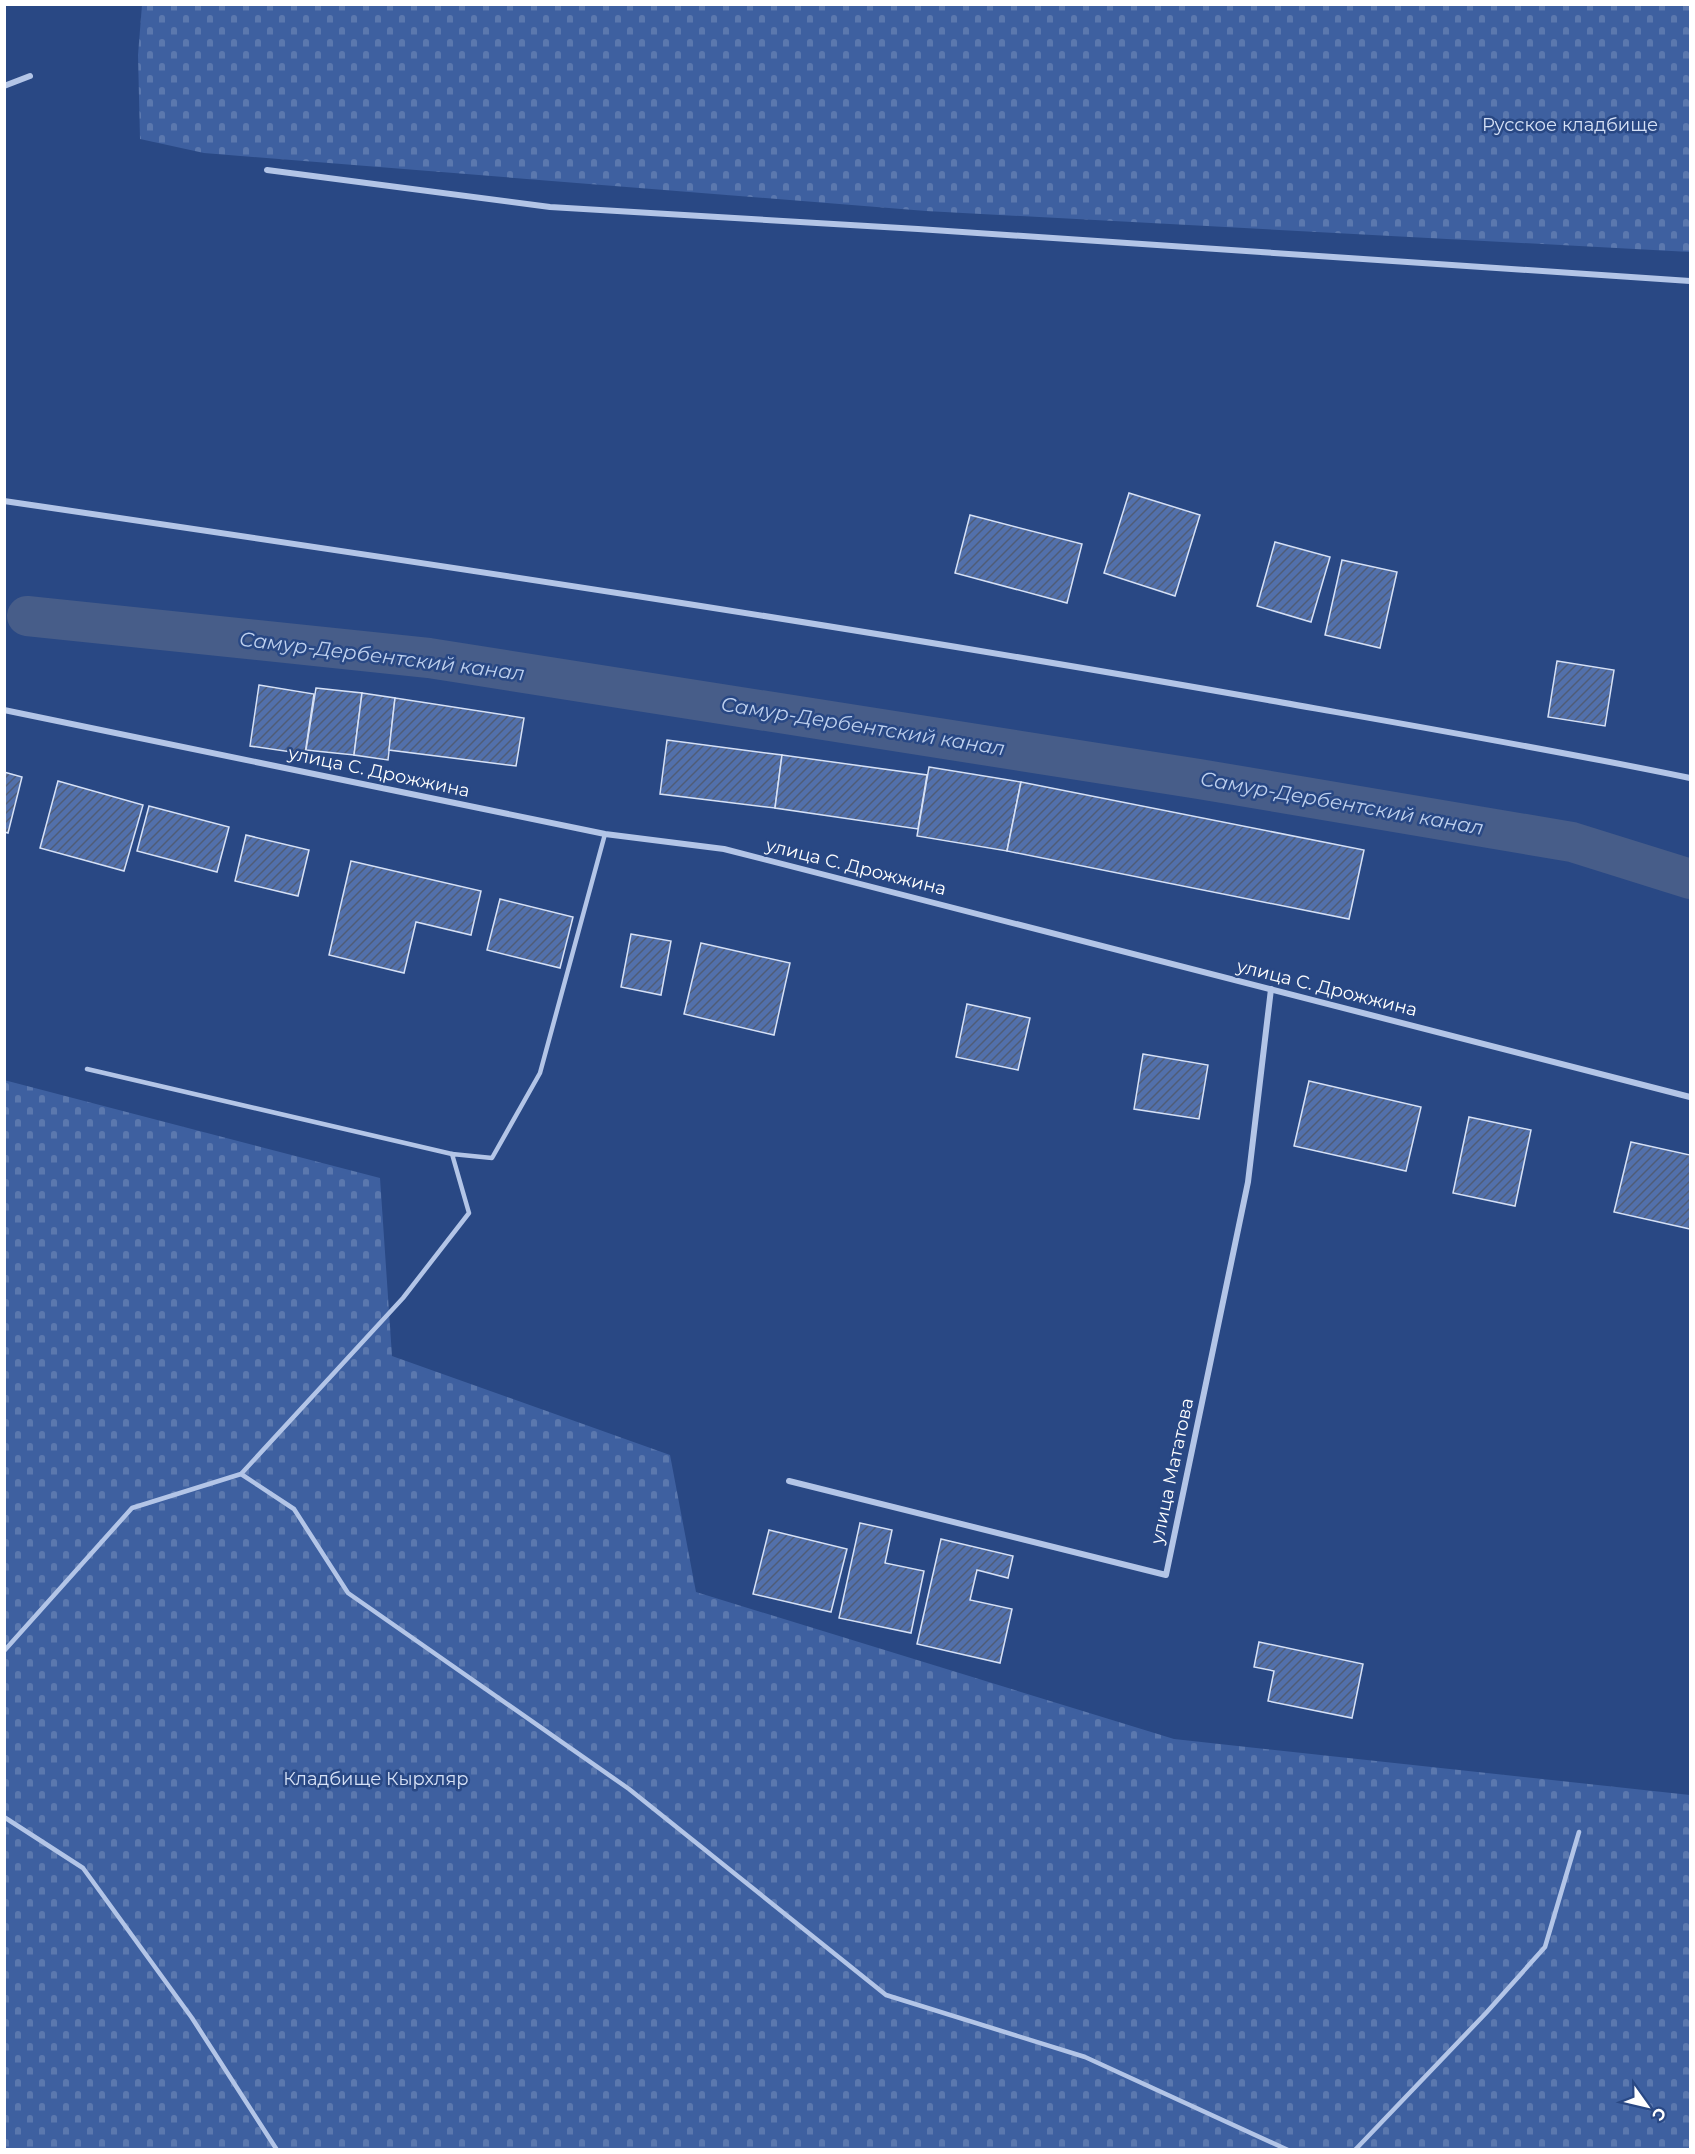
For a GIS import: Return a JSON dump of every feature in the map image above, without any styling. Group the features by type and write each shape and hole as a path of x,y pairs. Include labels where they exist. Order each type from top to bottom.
{"street":[{"path":"4,87 30,76"},
{"path":"267,170 549,207 1690,281"},
{"path":"4,501 571,585 1007,654 1586,756 1690,778"},
{"name":"улица С. Дрожжина","path":"4,710 605,834 724,849 1690,1097"},
{"name":"улица Мататова","path":"789,1481 1166,1575 1248,1182 1271,989"}],"lane":[{"path":"87,1069 452,1154 492,1158 540,1073 605,834"},
{"path":"4,1651 132,1508 241,1474 403,1298 469,1213 452,1154"},
{"path":"241,1474 294,1509 348,1593 629,1789 886,1995 1085,2057 1288,2150"},
{"path":"4,1816 83,1868 192,2018 277,2150"},
{"path":"1355,2150 1486,2013 1545,1947 1579,1832"}],"green space":[{"name":"Русское кладбище","path":"142,5 1690,5 1690,252 926,211 204,153 140,139 138,55"},
{"name":"Кладбище Кырхляр","path":"4,1080 380,1178 392,1356 670,1455 696,1592 1174,1739 1690,1795 1690,2149 5,2149"}],"building":[{"path":"1129,493 1200,515 1175,596 1104,573"},
{"path":"970,515 1082,544 1067,603 955,573"},
{"path":"1275,542 1330,557 1311,622 1257,606"},
{"path":"1342,560 1397,572 1380,648 1325,635"},
{"path":"1557,661 1614,670 1605,726 1548,717"},
{"path":"259,685 314,694 305,754 250,746"},
{"path":"316,688 362,693 354,755 306,750"},
{"path":"362,693 395,698 388,760 354,755"},
{"path":"395,698 524,718 516,766 389,750"},
{"path":"667,740 782,755 775,808 660,794"},
{"path":"782,755 927,775 918,829 775,808"},
{"path":"929,767 1021,782 1007,851 917,836"},
{"path":"4,772 22,777 8,833 4,832"},
{"path":"58,781 143,805 124,871 40,848"},
{"path":"1021,782 1364,850 1349,919 1007,851"},
{"path":"149,806 229,827 217,872 137,851"},
{"path":"246,835 309,850 298,896 235,881"},
{"path":"351,861 481,891 471,935 416,922 404,973 329,955"},
{"path":"500,899 573,917 560,968 487,950"},
{"path":"631,934 671,941 661,995 621,987"},
{"path":"701,943 790,963 774,1035 684,1014"},
{"path":"967,1004 1030,1018 1018,1070 956,1057"},
{"path":"1143,1054 1208,1065 1199,1119 1134,1109"},
{"path":"1309,1081 1421,1107 1406,1171 1294,1146"},
{"path":"1469,1117 1531,1130 1515,1206 1453,1193"},
{"path":"1631,1142 1690,1155 1690,1229 1614,1212"},
{"path":"860,1523 892,1530 885,1563 924,1571 911,1633 839,1618"},
{"path":"769,1530 847,1549 831,1612 753,1594"},
{"path":"941,1539 1013,1556 1008,1578 977,1570 970,1600 1012,1609 1000,1663 917,1644"},
{"path":"1259,1642 1363,1664 1352,1718 1268,1701 1274,1671 1254,1667"}],"waterway":[{"name":"Самур-Дербентский канал","path":"27,616 429,658 1199,779 1572,842 1690,879"}]}
